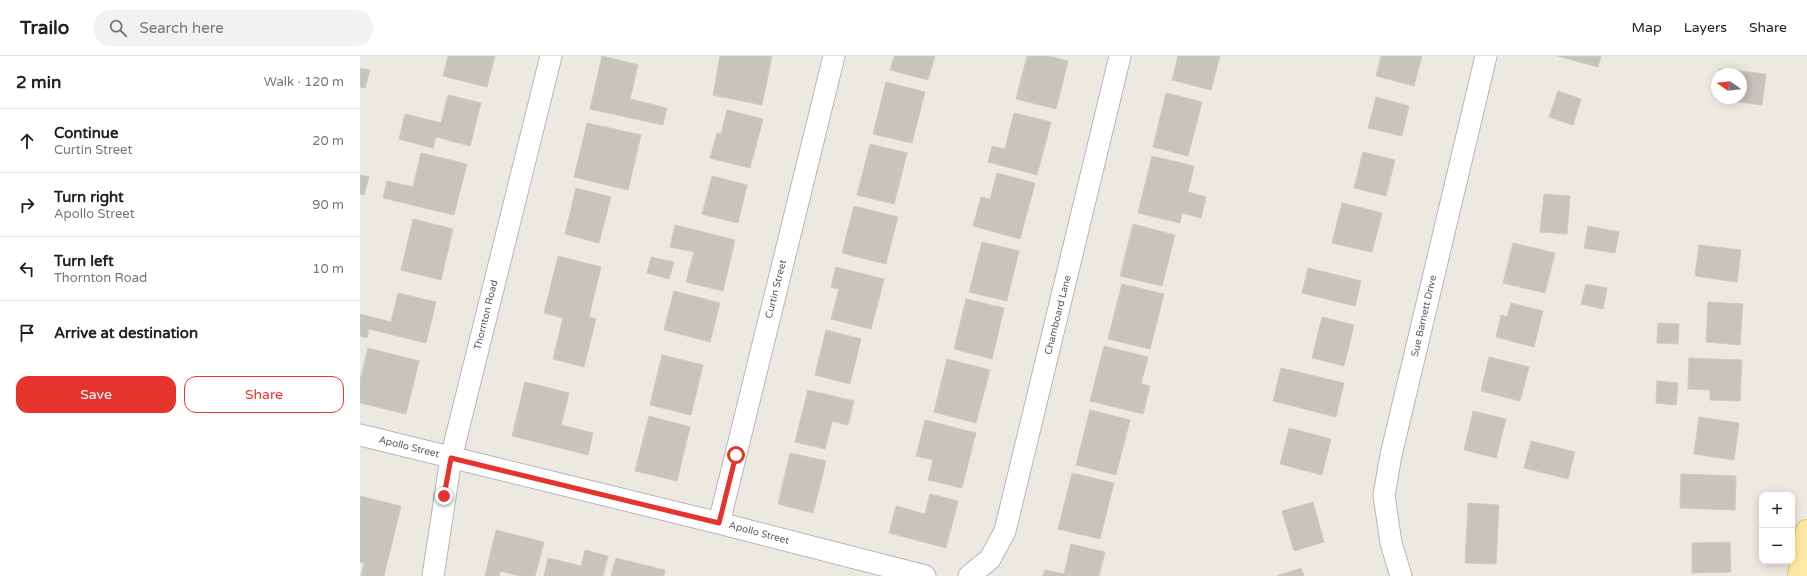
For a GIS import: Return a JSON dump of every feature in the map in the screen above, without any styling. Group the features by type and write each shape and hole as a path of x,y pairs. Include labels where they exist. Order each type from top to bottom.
{"main road":[{"path":"1799,576 1807,531"}],"street":[{"name":"Thornton Road","path":"433,576 451,458 551,56"},
{"name":"Curtin Street","path":"719,523 834,56"},
{"name":"Chamboard Lane","path":"975,571 990,559 1005,531 1120,56"},
{"name":"Sue Barnett Drive","path":"1401,576 1391,543 1384,495 1391,455 1486,56"},
{"name":"Apollo Street","path":"360,435 719,523 925,576"}],"building":[{"path":"448,56 495,56 487,87 443,76"},
{"path":"602,56 638,65 630,99 667,108 663,125 590,109"},
{"path":"720,56 772,56 762,105 713,95"},
{"path":"894,56 935,56 928,80 890,70"},
{"path":"1027,56 1049,56 1068,61 1056,109 1016,99"},
{"path":"1178,56 1220,56 1211,90 1172,80"},
{"path":"1381,56 1422,56 1414,86 1376,76"},
{"path":"1557,56 1601,56 1598,67"},
{"path":"360,68 370,70 365,88 360,87"},
{"path":"1747,72 1766,74 1762,105 1747,103"},
{"path":"886,82 925,92 912,143 873,134"},
{"path":"1558,91 1581,99 1573,125 1549,117"},
{"path":"1166,93 1202,102 1188,156 1153,147"},
{"path":"448,95 481,103 470,146 436,137 433,148 399,139 405,114 441,123"},
{"path":"1376,97 1409,106 1402,136 1368,128"},
{"path":"727,110 763,119 750,168 710,158 717,133 721,134"},
{"path":"1014,113 1051,122 1037,175 988,162 992,146 1005,149"},
{"path":"587,123 641,135 628,190 574,177"},
{"path":"870,144 907,153 894,204 857,195"},
{"path":"1363,152 1395,160 1386,196 1354,188"},
{"path":"421,153 467,164 454,215 383,198 387,181 413,187"},
{"path":"1152,156 1194,166 1188,192 1206,197 1201,218 1182,213 1180,223 1138,213"},
{"path":"997,173 1035,183 1020,239 973,226 981,197 990,199"},
{"path":"360,175 369,177 364,195 360,194"},
{"path":"712,176 747,185 738,223 702,214"},
{"path":"576,188 611,197 599,243 565,234"},
{"path":"1544,194 1570,196 1567,234 1540,232"},
{"path":"1342,203 1382,213 1372,252 1332,243"},
{"path":"854,206 898,217 886,264 842,253"},
{"path":"413,219 453,229 441,280 401,270"},
{"path":"1133,224 1175,235 1162,286 1120,276"},
{"path":"675,225 735,240 723,291 686,282 694,252 670,247"},
{"path":"1588,226 1619,232 1615,253 1584,248"},
{"path":"982,242 1019,251 1007,301 969,292"},
{"path":"1513,243 1555,253 1545,293 1503,283"},
{"path":"1699,245 1741,250 1737,282 1695,276"},
{"path":"558,256 601,267 589,317 596,319 584,367 553,359 563,318 544,313"},
{"path":"651,257 674,262 669,279 647,273"},
{"path":"836,267 884,279 871,329 831,319 839,289 831,287"},
{"path":"1308,268 1361,281 1355,306 1302,293"},
{"path":"1122,284 1164,294 1150,349 1108,339"},
{"path":"1586,284 1607,288 1603,309 1581,304"},
{"path":"674,291 720,303 710,342 664,330"},
{"path":"398,293 436,302 426,343 369,329 367,338 360,336 360,314 391,322"},
{"path":"966,299 1004,308 992,359 954,349"},
{"path":"1708,302 1743,304 1740,345 1706,342"},
{"path":"1511,303 1543,311 1534,347 1496,337 1501,315 1507,317"},
{"path":"1322,317 1354,325 1344,366 1312,358"},
{"path":"1658,323 1679,324 1678,344 1657,343"},
{"path":"826,330 861,339 850,384 815,375"},
{"path":"1104,346 1148,357 1141,384 1150,386 1143,414 1090,401"},
{"path":"368,348 419,361 406,414 360,403 360,380"},
{"path":"662,355 703,365 691,415 650,405"},
{"path":"1489,357 1529,367 1520,401 1481,391"},
{"path":"1689,358 1742,360 1740,401 1710,400 1710,390 1688,389"},
{"path":"947,359 990,370 976,423 934,412"},
{"path":"1281,368 1344,383 1336,417 1273,401"},
{"path":"1657,381 1678,383 1676,405 1656,403"},
{"path":"525,382 569,393 561,425 593,433 588,455 512,436"},
{"path":"808,390 854,401 848,425 832,421 825,449 795,442"},
{"path":"1090,410 1130,420 1116,475 1076,465"},
{"path":"1473,411 1506,419 1496,458 1464,450"},
{"path":"649,416 690,427 677,481 635,471"},
{"path":"1699,417 1739,423 1734,460 1694,454"},
{"path":"925,420 976,433 962,488 928,480 933,460 916,456"},
{"path":"1289,428 1331,439 1322,475 1280,464"},
{"path":"1531,441 1575,452 1568,479 1524,468"},
{"path":"790,453 826,461 813,513 778,504"},
{"path":"1072,473 1114,483 1100,539 1058,529"},
{"path":"1681,474 1736,476 1735,510 1680,508"},
{"path":"930,494 958,501 946,548 889,533 896,506 925,514"},
{"path":"360,496 401,506 384,576 361,576 364,563 360,562"},
{"path":"1313,502 1324,542 1294,551 1282,511"},
{"path":"1468,503 1499,505 1496,564 1465,563"},
{"path":"496,530 544,542 535,576 519,576 501,571 499,576 485,576"},
{"path":"1730,542 1731,572 1692,573 1692,543"},
{"path":"1071,544 1105,552 1099,576 1043,576 1045,570 1064,574"},
{"path":"585,550 608,556 603,576 544,576 548,558 581,566"},
{"path":"616,558 665,570 664,576 611,576"},
{"path":"1301,568 1304,576 1277,576"}],"route":[{"path":"444,496 451,458 719,523 736,455"}]}
